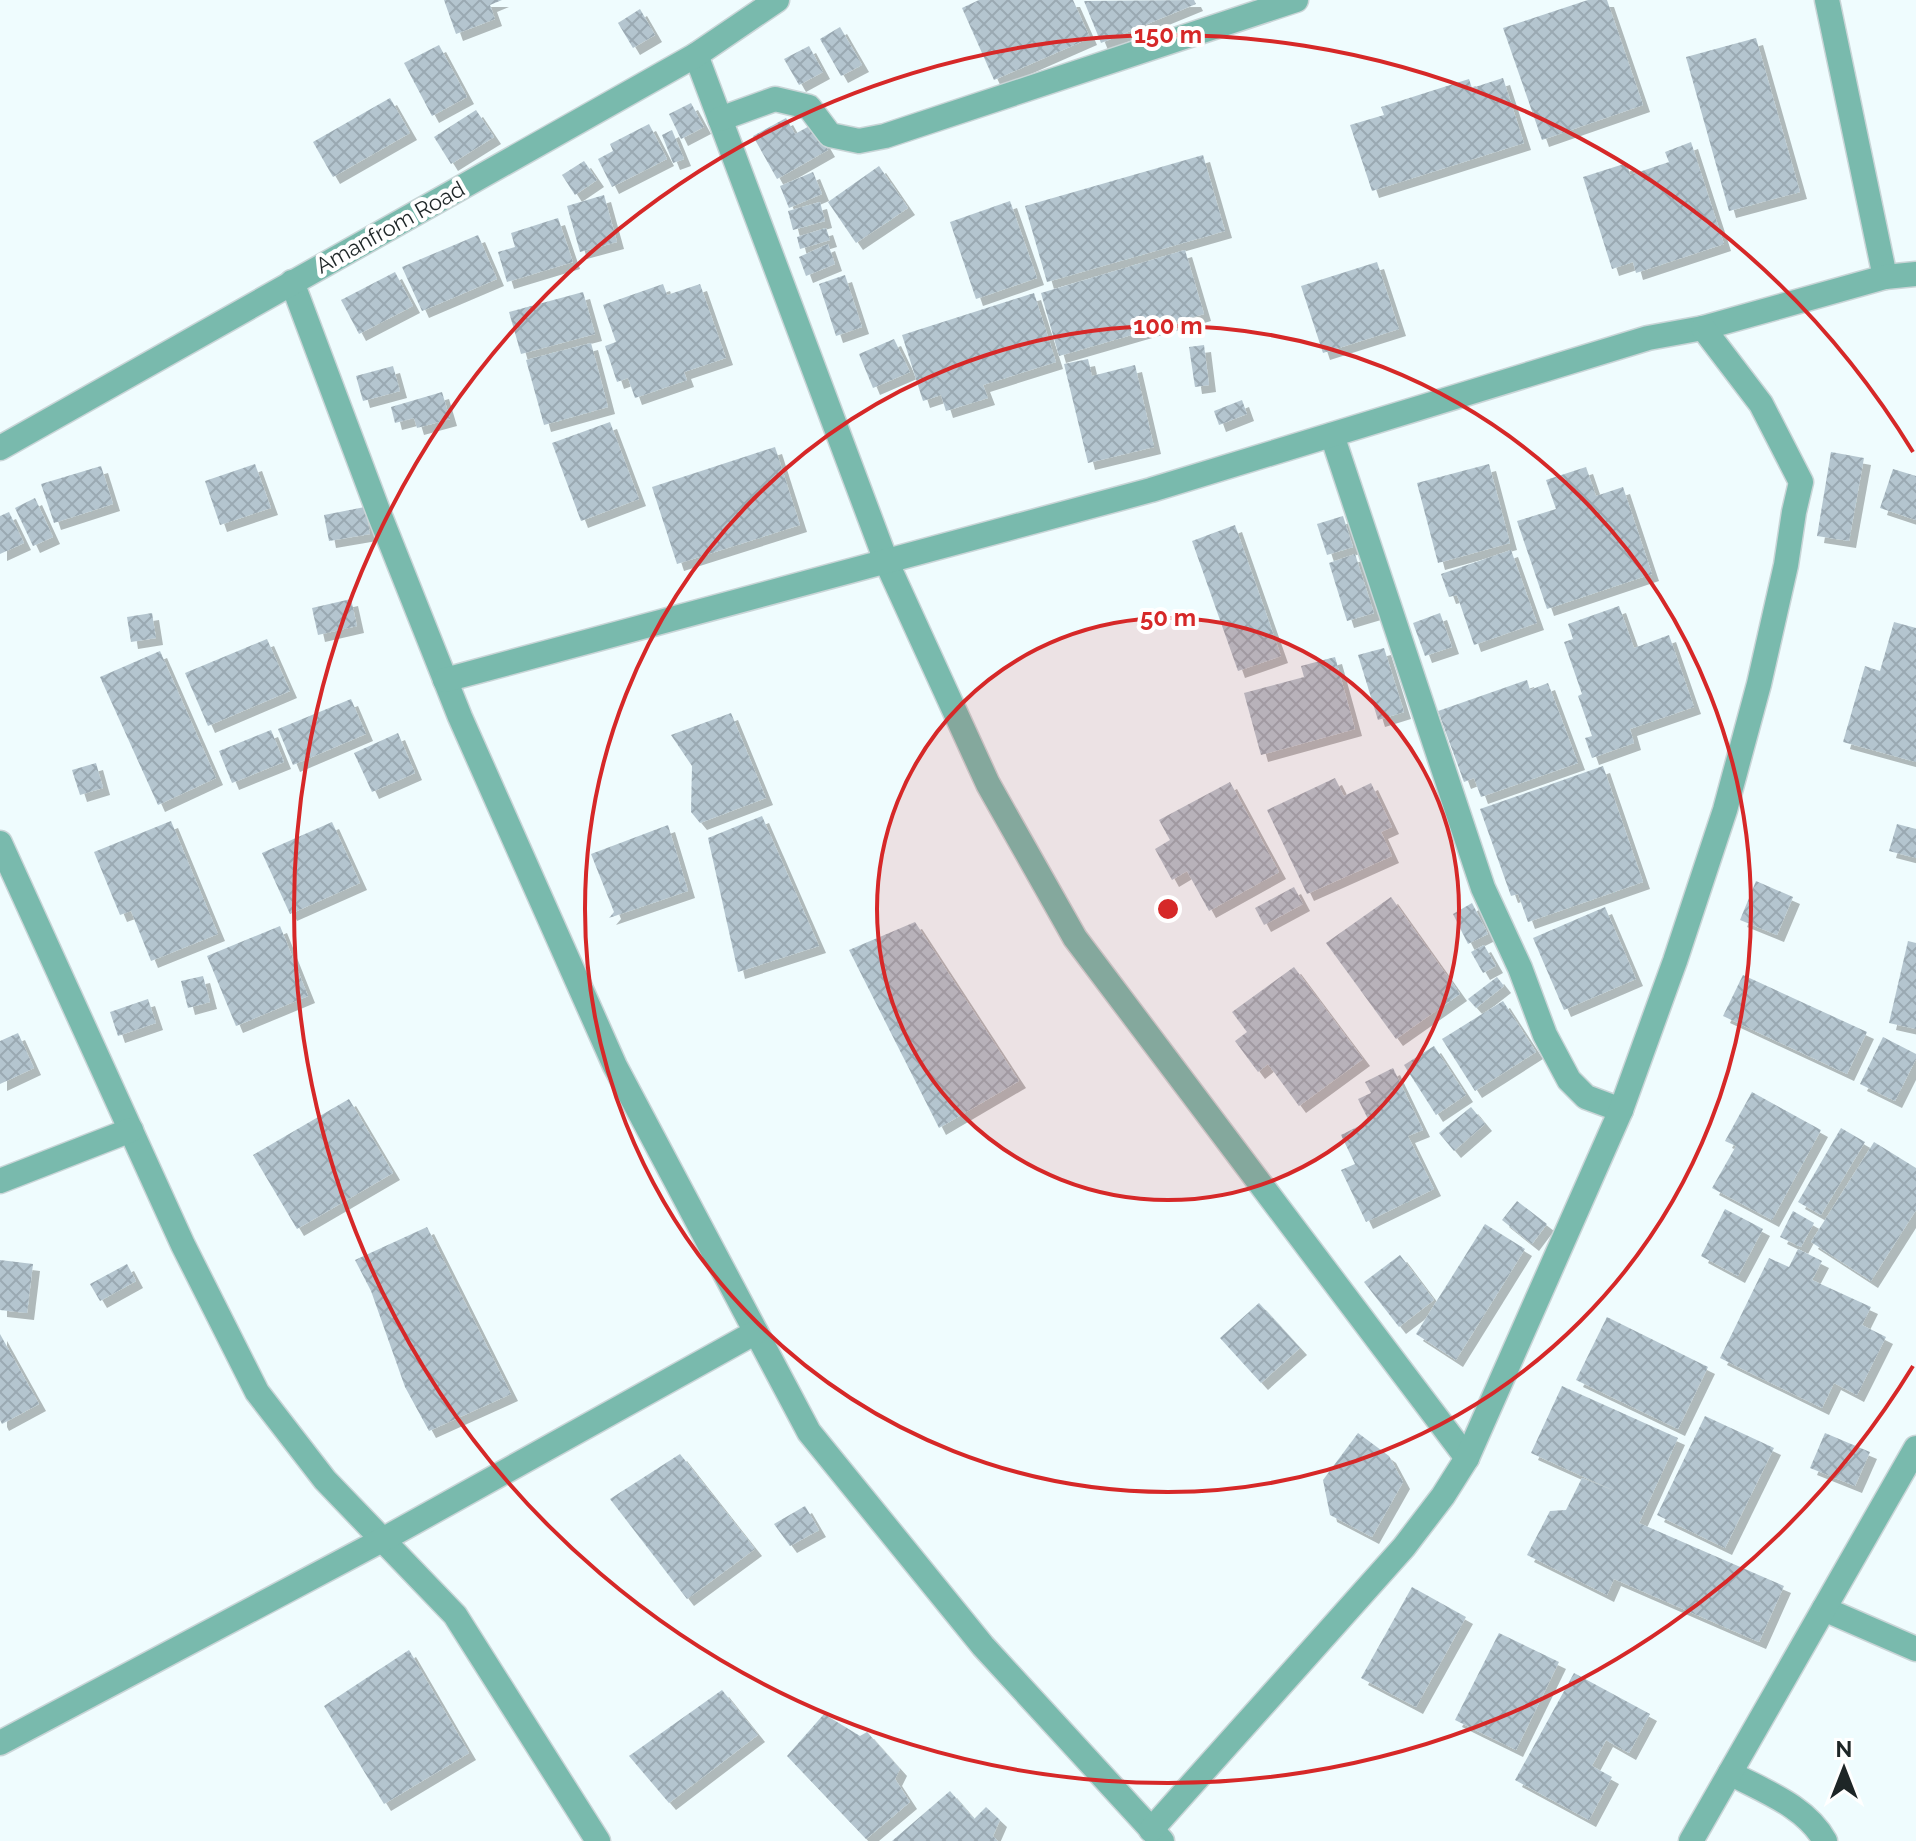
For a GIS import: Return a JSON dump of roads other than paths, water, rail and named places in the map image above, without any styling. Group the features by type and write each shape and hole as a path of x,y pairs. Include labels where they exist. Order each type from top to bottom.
{"street":[{"name":"Amanfrom Road","path":"0,448 696,55 777,0"},
{"path":"720,119 775,99 809,107 830,135 859,141 885,136 1296,0"},
{"path":"1827,0 1885,277"},
{"path":"696,55 886,561 988,784 1075,938 1467,1458"},
{"path":"445,680 1151,490 1648,338 1703,328 1885,277 1916,274"},
{"path":"292,282 445,680 615,1066 809,1432 983,1646 1157,1835 1404,1547 1467,1458 1621,1110 1675,961 1725,810 1759,684 1801,482 1761,404 1703,328"},
{"path":"1332,435 1483,888 1520,968 1545,1035 1569,1080 1586,1097 1621,1110"},
{"path":"0,843 183,1245 257,1392 325,1480 455,1615 598,1841"},
{"path":"0,1181 131,1130"},
{"path":"0,1743 384,1539 756,1332"},
{"path":"1691,1841 1916,1448"},
{"path":"1824,1609 1916,1649"},
{"path":"1730,1773 1797,1809 1820,1831 1825,1841"}]}
